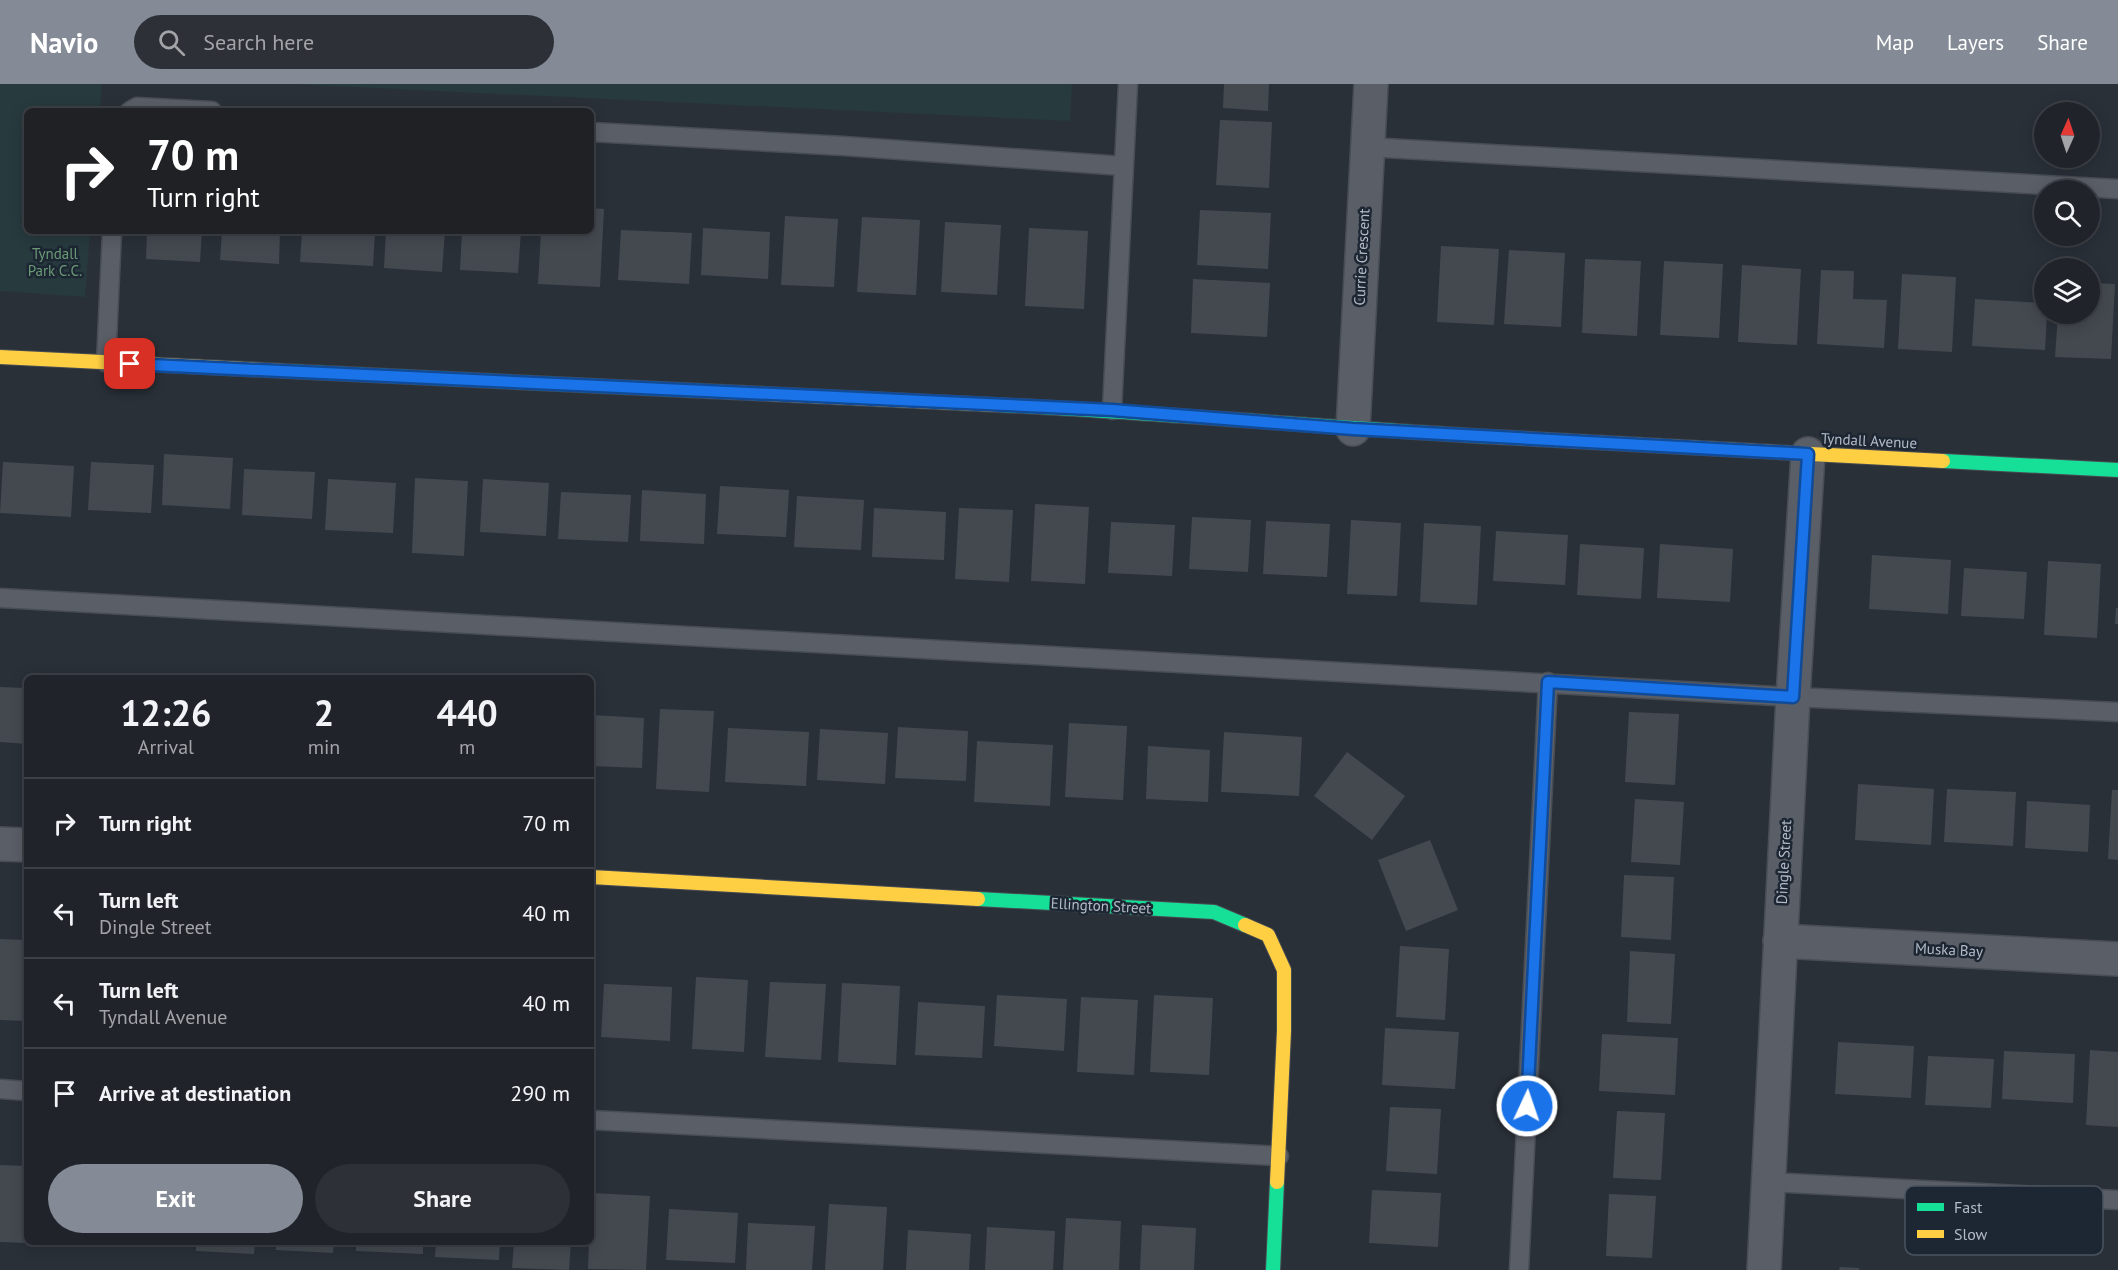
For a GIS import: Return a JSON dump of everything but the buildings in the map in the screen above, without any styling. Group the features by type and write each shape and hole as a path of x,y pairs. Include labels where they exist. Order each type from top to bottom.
{"street":[{"name":"Currie Crescent","path":"1353,429 1371,84"},
{"name":"Tyndall Avenue","path":"0,357 1112,410 1353,429 2118,470"},
{"name":"Dingle Street","path":"1764,1270 1793,697 1808,454"},
{"path":"0,844 24,845"},
{"name":"Ellington Street","path":"594,877 1214,912 1268,935 1284,970 1284,1031 1273,1270"},
{"name":"Muska Bay","path":"1780,941 2118,959"}],"lane":[{"path":"1112,410 1128,84"},
{"path":"134,108 155,108"},
{"path":"594,132 1123,166"},
{"path":"1367,147 2118,189"},
{"path":"106,363 112,234"},
{"path":"0,598 1793,697 2118,712"},
{"path":"1519,1270 1548,682"},
{"path":"0,1089 24,1090"},
{"path":"594,1120 1279,1156"},
{"path":"1769,1182 1905,1189"},
{"path":"2103,1199 2118,1200"}],"green space":[{"name":"Tyndall Park C.C.","path":"0,84 102,84 100,108 24,108 24,234 90,234 85,297 0,291"},
{"path":"291,84 1072,84 1070,121"}],"traffic: fast":[{"path":"284,371 704,391"},
{"path":"999,405 1496,437"},
{"path":"1943,461 2118,470"},
{"path":"978,899 1214,912 1245,925"},
{"path":"1273,1270 1277,1182"}],"traffic: slow":[{"path":"0,357 284,371"},
{"path":"704,391 999,405"},
{"path":"1496,437 1943,461"},
{"path":"594,877 978,899"},
{"path":"1245,925 1268,935 1284,970 1284,1031 1277,1182"}],"route":[{"path":"130,364 1112,410 1353,429 1808,454 1793,697 1548,682 1527,1106"}]}
